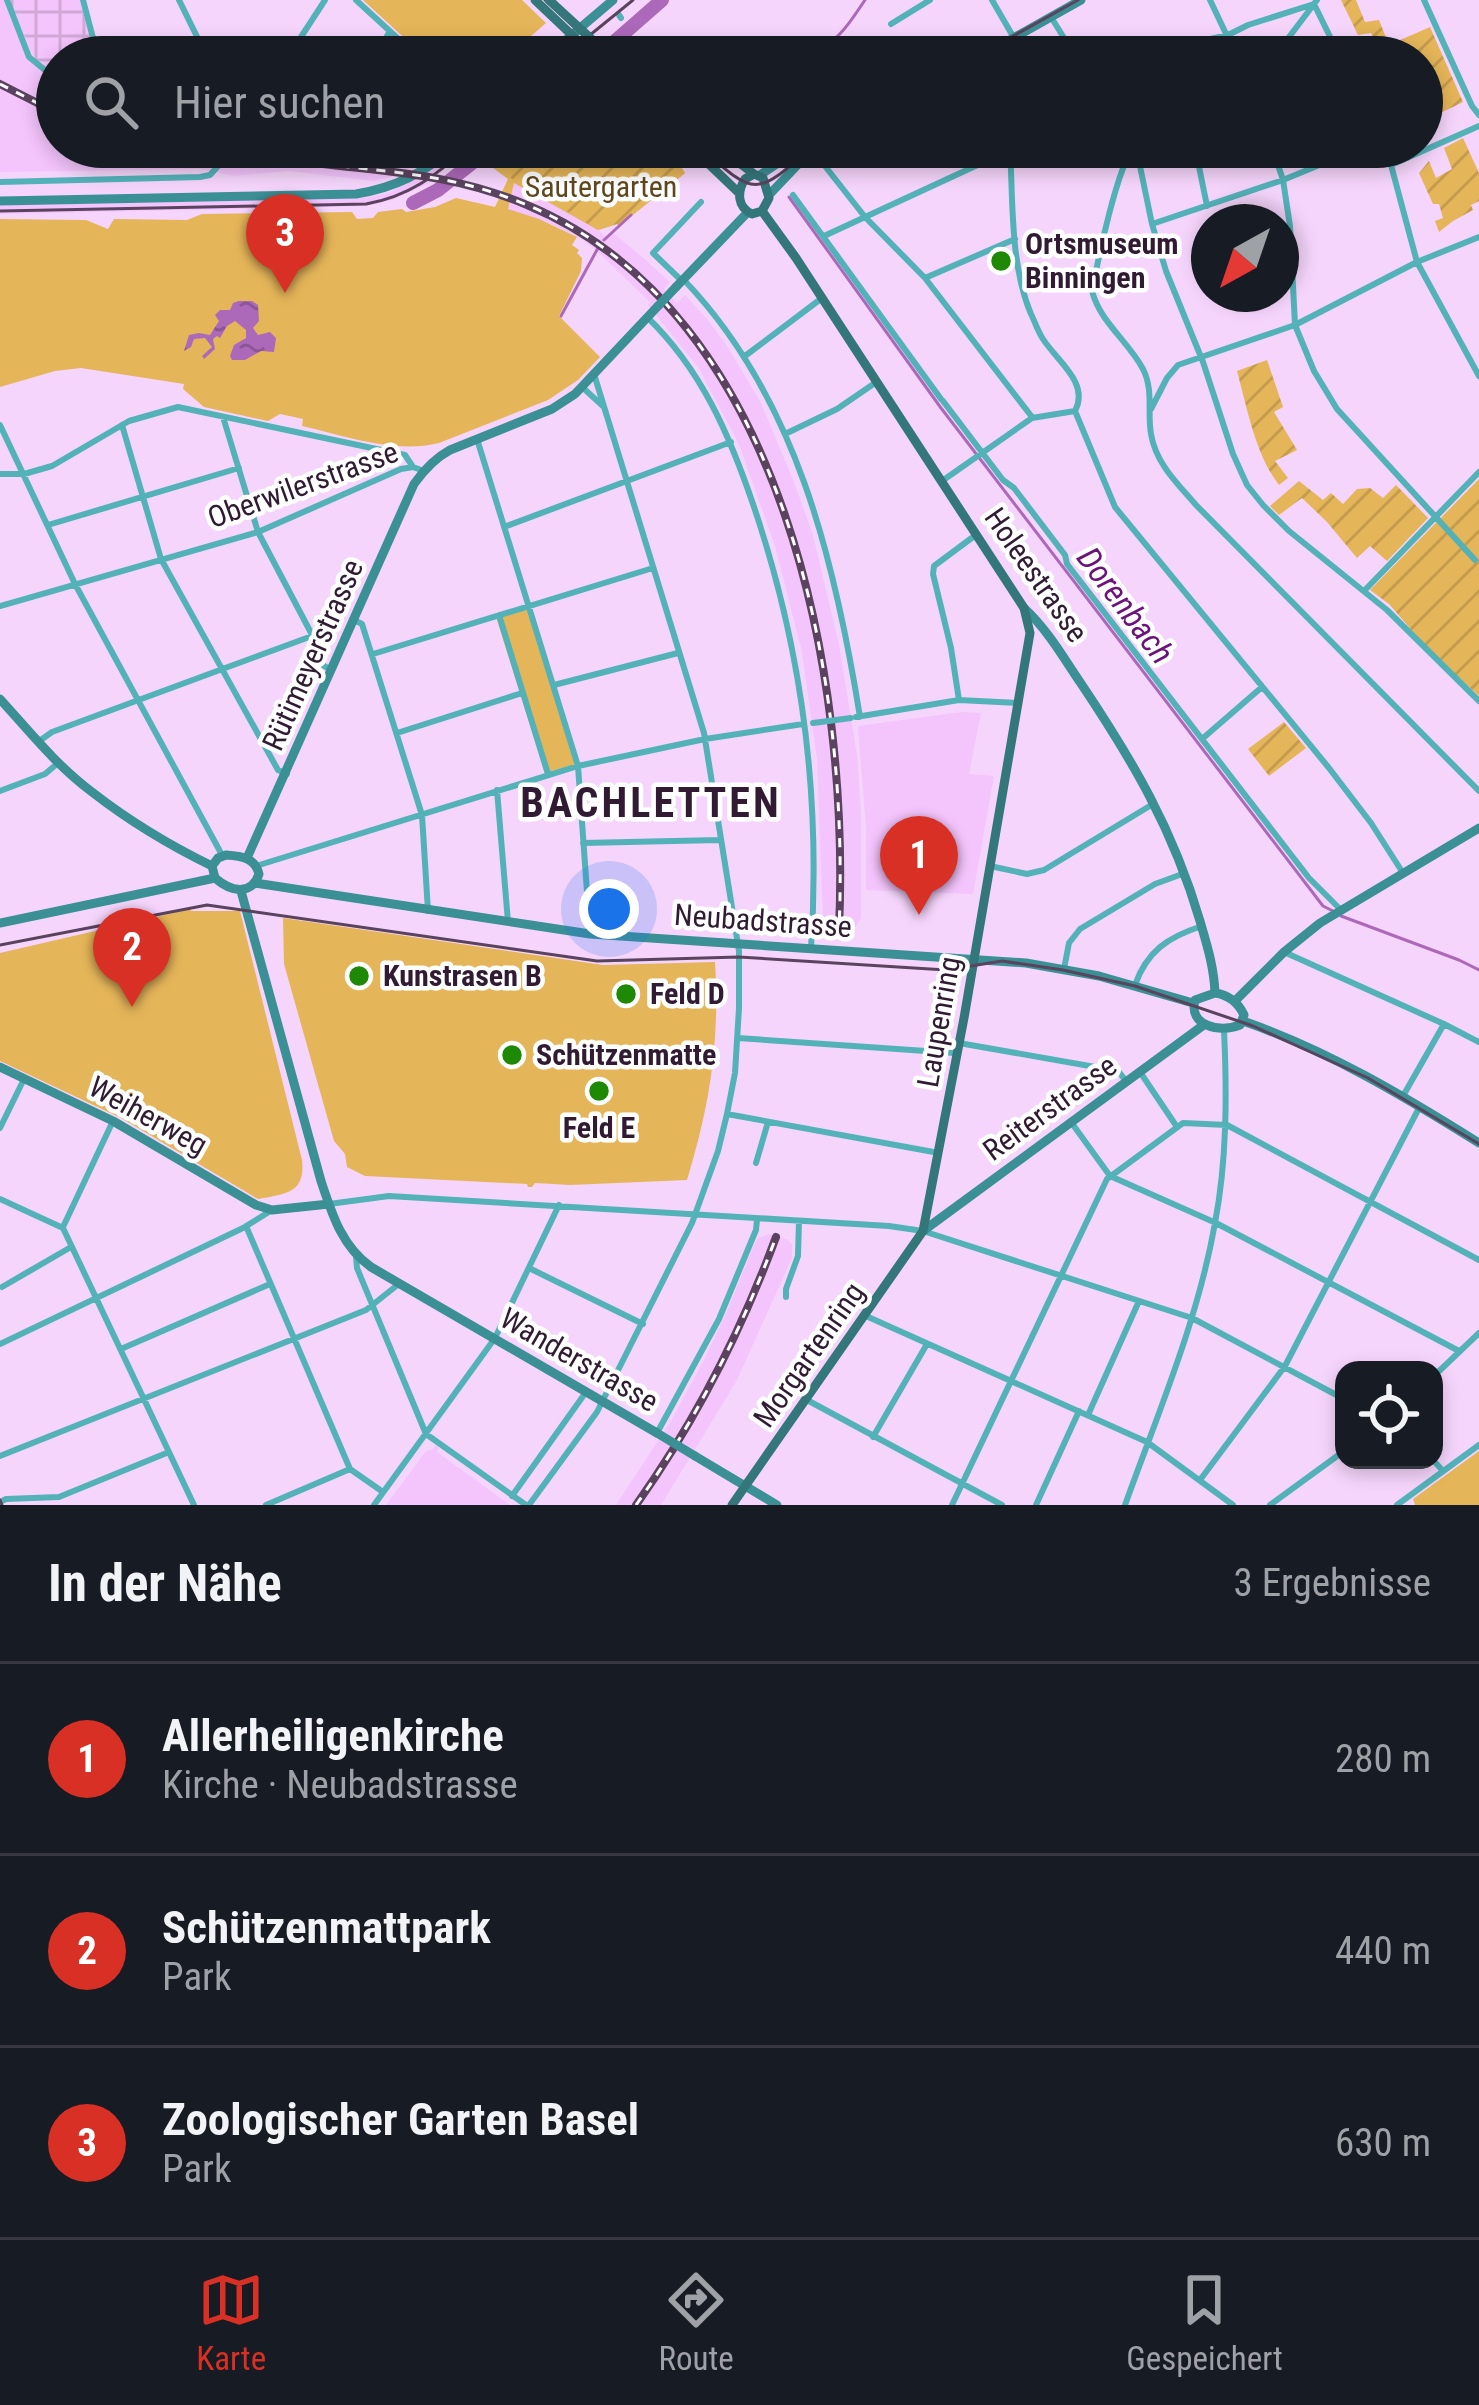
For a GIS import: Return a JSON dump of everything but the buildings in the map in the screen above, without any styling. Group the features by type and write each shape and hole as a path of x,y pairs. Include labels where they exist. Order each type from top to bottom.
{"main road":[{"path":"535,0 574,36"},
{"path":"549,0 588,36"},
{"path":"713,168 740,194"},
{"path":"747,168 757,175 769,195 758,214 747,212 740,194 745,179 757,175"},
{"name":"Holeestrasse","path":"762,211 1024,608"},
{"name":"Laupenring","path":"923,1231 1030,633 1024,608"},
{"name":"Morgartenring","path":"732,1505 923,1231"}],"street":[{"path":"7,0 29,57 36,63"},
{"path":"83,0 92,36"},
{"path":"181,0 196,36"},
{"path":"302,36 325,0"},
{"path":"356,0 395,36"},
{"path":"891,24 929,0"},
{"path":"992,0 1013,36"},
{"path":"1018,36 1081,0"},
{"path":"1210,0 1228,34"},
{"path":"1424,0 1440,36"},
{"path":"570,36 605,2"},
{"path":"1220,36 1315,2"},
{"path":"1290,36 1315,2"},
{"path":"1315,2 1330,36"},
{"path":"1051,17 1063,36"},
{"path":"388,36 391,32"},
{"path":"1443,44 1479,115"},
{"path":"1443,141 1479,125"},
{"path":"0,182 200,177 216,168"},
{"path":"0,201 356,194 403,182 426,168"},
{"path":"757,175 772,168"},
{"path":"769,195 795,168"},
{"path":"826,168 865,217 925,278 1032,418"},
{"path":"824,236 969,168"},
{"path":"1011,168 1024,297 1042,338 1079,388 1075,411 1114,507 1371,823 1403,873"},
{"path":"1123,168 1092,291 1095,305 1149,382 1151,434 1167,472 1479,791"},
{"path":"1140,168 1166,271 1233,454 1255,496 1301,542 1442,661 1479,701"},
{"path":"1199,168 1207,204"},
{"path":"1279,168 1290,226 1295,325 1314,371 1337,409 1474,560"},
{"path":"1213,204 1312,168"},
{"path":"1392,168 1417,262 1479,376"},
{"path":"794,195 980,457 1013,488 1309,878 1341,910"},
{"path":"701,202 653,253 718,318 745,356 784,434 830,562 848,645 856,717"},
{"path":"1152,224 1191,211"},
{"name":"Oberwilerstrasse","path":"0,606 258,532 401,469 418,469 442,454 552,409 582,387 747,212"},
{"path":"1151,409 1178,365 1295,325 1417,262 1479,237"},
{"path":"925,278 1016,238"},
{"path":"745,356 822,298"},
{"path":"647,317 698,380 731,442 780,593 809,724 814,833 811,948"},
{"path":"241,890 329,1204 356,1256 425,1434 528,1505 597,1412 643,1324 718,1151 735,1073 738,943 705,739 594,374"},
{"path":"784,434 837,409 877,382"},
{"path":"582,387 604,407"},
{"path":"0,474 24,474 58,463 122,425 178,407 405,455 418,469"},
{"path":"942,481 1032,418 1075,411"},
{"path":"223,416 258,532 324,665 332,670"},
{"path":"0,425 75,584 222,855 252,862 548,774 705,739 959,700 1018,704"},
{"path":"122,425 161,559 278,770 287,774"},
{"path":"477,439 578,766 590,934"},
{"path":"504,527 731,442"},
{"path":"47,525 239,468"},
{"name":"Rütimeyerstrasse","path":"252,862 418,469"},
{"path":"1364,591 1479,472"},
{"path":"959,700 934,563 976,534"},
{"path":"373,653 653,568"},
{"name":"Holeestrasse","path":"1024,608 1060,652 1155,803 1202,926 1215,993"},
{"path":"499,616 548,774"},
{"path":"354,620 362,624 373,653 422,815 428,911"},
{"path":"38,742 52,732 312,636"},
{"path":"554,685 679,653"},
{"path":"1202,739 1262,687"},
{"path":"397,733 523,693"},
{"path":"0,699 91,792 212,866 215,878 224,885 241,890 255,883 259,874 252,862"},
{"path":"0,791 45,774 58,763"},
{"path":"497,790 508,922"},
{"path":"990,866 1027,874 1044,871 1155,803"},
{"path":"1234,1001 1329,917 1474,835"},
{"path":"583,843 719,840"},
{"path":"212,866 222,855"},
{"path":"1064,969 1069,943 1080,928 1155,884 1185,873"},
{"path":"0,923 215,878"},
{"name":"Neubadstrasse","path":"255,883 590,934 974,958 1064,969 1193,1003"},
{"path":"1135,985 1148,957 1177,935 1202,926"},
{"path":"1284,952 1479,1042"},
{"path":"1215,993 1234,1001 1243,1012 1243,1021 1236,1028 1205,1024 1195,1014 1193,1003 1201,996 1215,993"},
{"path":"1243,1021 1312,1049 1403,1096 1479,1143"},
{"name":"Reiterstrasse","path":"923,1231 1205,1024"},
{"path":"1403,1096 1444,1024"},
{"path":"1125,1505 1192,1318 1216,1223 1227,1124 1224,1030"},
{"path":"737,1038 958,1048 1118,1071 1127,1082"},
{"name":"Weiherweg","path":"0,1067 113,1121 272,1210"},
{"path":"1140,1072 1177,1127"},
{"path":"0,1128 24,1079"},
{"path":"1200,1480 1285,1366 1420,1106"},
{"path":"727,1114 939,1153"},
{"path":"63,1228 113,1121"},
{"path":"756,1163 769,1122"},
{"path":"1071,1122 1110,1176 1216,1223 1459,1352"},
{"path":"952,1505 1110,1176 1183,1123 1227,1124 1479,1260"},
{"path":"0,1344 272,1210 389,1196 923,1231 1192,1318 1335,1394"},
{"path":"0,1199 63,1228 194,1505"},
{"path":"374,1505 495,1338 559,1205"},
{"path":"657,1433 719,1319 757,1220"},
{"path":"786,1297 798,1256 799,1221"},
{"path":"246,1226 350,1469 383,1492"},
{"path":"2,1287 71,1247"},
{"name":"Wanderstrasse","path":"356,1256 777,1505"},
{"path":"529,1268 643,1324"},
{"path":"0,1456 373,1307 400,1283"},
{"path":"121,1349 270,1284"},
{"path":"1036,1505 1138,1301"},
{"path":"866,1316 1147,1442 1233,1505"},
{"path":"1443,1367 1479,1333"},
{"path":"873,1437 927,1344"},
{"path":"512,1496 586,1392"},
{"path":"807,1400 1002,1505"},
{"path":"1404,1503 1479,1445"},
{"path":"0,1504 28,1497 60,1501 169,1453"},
{"path":"1270,1505 1335,1458"},
{"path":"266,1505 350,1469"}],"shaded area":[{"path":"0,0 9,0 36,64 36,168 409,168 374,181 288,171 234,176 200,169 0,172"},
{"path":"9,0 80,0 89,36 36,36 36,62"},
{"path":"433,168 445,168 427,184 367,206 0,214 0,206 12,205 365,198 422,177"},
{"path":"514,182 598,230 604,240 612,232 670,282 664,289 677,303 685,295 727,346 760,401 813,535 839,645 861,811 861,918 854,929 830,929 823,921 817,759 802,652 775,546 739,444 698,367 650,302 598,248 507,209"},
{"path":"981,713 969,774 994,776 973,894 866,890 858,726"},
{"path":"769,1234 788,1240 792,1258 736,1382 661,1505 616,1505 702,1364 755,1243"},
{"path":"436,1445 437,1452 510,1505 386,1505 426,1451"}],"green space":[{"path":"363,0 522,0 546,23 531,36 402,36"},
{"path":"1341,0 1356,0 1365,22 1379,20 1385,36 1358,35"},
{"path":"1430,27 1434,36 1410,36"},
{"path":"1443,57 1463,102 1443,112"},
{"path":"1463,138 1479,173 1479,201 1439,232 1435,221 1443,218 1439,204 1433,204 1419,173 1432,168 1436,178 1452,169 1444,148"},
{"path":"493,168 682,168 685,173 619,226 598,230 514,183 508,209 577,237 572,245 582,258 581,271 559,316 600,357 578,380 548,400 439,443 405,446 302,426 303,419 280,414 268,421 204,407 183,389 184,384 81,368 0,387 0,219 86,220 108,229 114,219 187,220 202,214 352,212 357,219 373,218 378,212 435,207 456,198 495,207 508,179"},
{"name":"Sautergarten","path":"494,168 674,168 671,177 681,168 685,173 619,226 598,230"},
{"path":"1267,360 1283,407 1274,412 1297,450 1275,461 1288,478 1279,485 1258,446 1237,371"},
{"path":"1479,479 1479,696 1370,590"},
{"path":"1299,481 1323,500 1331,493 1343,504 1357,489 1370,488 1383,498 1396,485 1428,518 1387,561 1370,546 1357,558 1302,498 1279,515 1270,506"},
{"path":"528,607 577,764 545,773 496,617"},
{"path":"1284,722 1306,748 1269,776 1248,749"},
{"path":"190,909 240,911 302,1160 297,1186 284,1193 258,1199 121,1118 0,1061 0,953"},
{"name":"Schützenmatte","path":"283,918 603,965 715,962 712,1073 687,1180 535,1183 528,1187 365,1176 347,1167 345,1154 334,1141 284,964"},
{"path":"1479,1451 1479,1505 1415,1505 1413,1499"}],"water":[{"path":"239,301 258,305 259,321 253,328 258,335 270,332 276,338 274,352 232,360 234,345 246,338 246,330 235,321 220,338 213,339 215,349 204,359 212,347 205,338 194,339 184,351 189,335 210,335 219,321 215,315"}],"waterway":[{"path":"621,36 662,0"},
{"path":"837,36 865,0"},
{"path":"413,203 466,168"},
{"name":"Dorenbach","path":"789,197 941,408 1323,906 1333,911"},
{"path":"604,240 631,215"},
{"path":"561,316 598,248"},
{"name":"Dorenbach","path":"1341,916 1479,970"}],"tram line":[{"path":"545,0 584,36"},
{"path":"589,36 633,0"},
{"path":"1013,36 1078,0"},
{"path":"0,211 366,204 395,196 443,168"},
{"path":"725,168 756,184 786,168"},
{"path":"0,945 207,905 597,961 739,957 946,970 1002,961 1135,986 1253,1026 1368,1078 1479,1144"},
{"path":"0,1500 2,1505"}],"railway":[{"path":"0,84 36,102"},
{"path":"358,168 475,187 527,205 616,257 687,329 743,416 785,514 814,619 831,726 839,832 839,930"},
{"path":"636,1505 715,1376 776,1237"}],"place":[{"name":"Ortsmuseum Binningen","path":"1001,261"},
{"name":"Zoologischer Garten Basel","path":"285,293"},
{"name":"Allerheiligenkirche","path":"919,915"},
{"name":"Kunstrasen B","path":"359,976"},
{"name":"Feld D","path":"626,994"},
{"name":"Schützenmattpark","path":"132,1007"},
{"name":"Schützenmatte","path":"512,1055"},
{"name":"Feld E","path":"599,1091"}],"district":[{"name":"BACHLETTEN","path":"651,802"}]}
